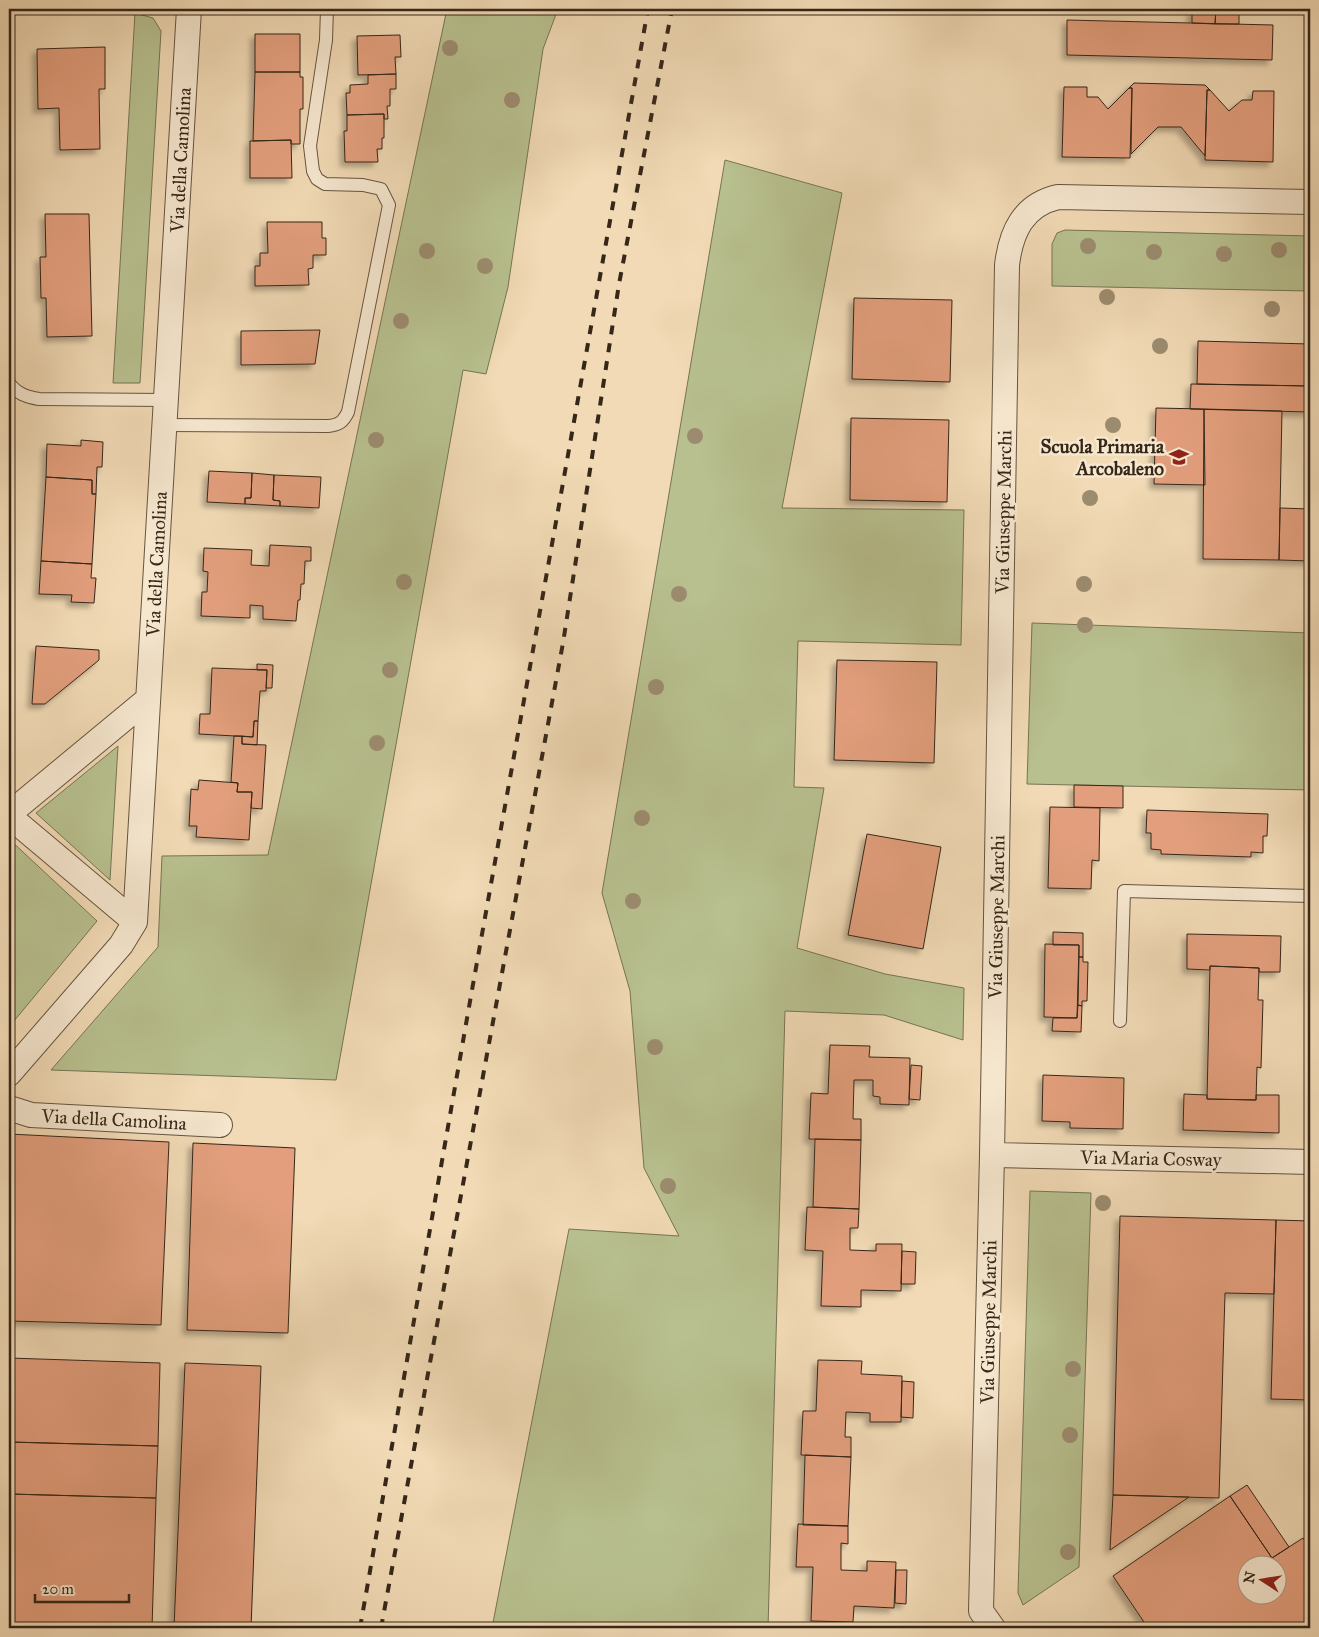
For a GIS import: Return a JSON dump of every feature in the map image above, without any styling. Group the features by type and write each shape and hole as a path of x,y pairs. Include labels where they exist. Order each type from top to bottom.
{"street":[{"name":"Via della Camolina","path":"9,1074 120,945 134,922 189,9"},
{"name":"Via Giuseppe Marchi","path":"993,1628 981,1611 992,1155 1007,265 1009,246 1014,231 1021,219 1031,209 1049,200 1073,196 1310,202"},
{"path":"134,922 9,815 148,699"},
{"name":"Via della Camolina","path":"9,1108 31,1114 220,1125"},
{"name":"Via Maria Cosway","path":"992,1155 1310,1162"}],"lane":[{"path":"165,425 328,426 337,425 344,421 348,412 389,206 381,189 364,185 325,184 317,179 313,171 310,146 326,40 327,9"},
{"path":"9,384 14,390 26,397 40,399 166,400"},
{"path":"1120,1022 1124,891 1310,896"}],"green space":[{"path":"447,9 558,9 543,49 508,287 486,374 463,370 336,1080 51,1070 158,947 162,856 268,855"},
{"path":"135,13 153,18 161,31 140,383 113,383"},
{"path":"725,160 842,193 782,508 964,510 961,645 798,641 794,787 824,788 797,948 885,974 964,988 963,1040 884,1015 785,1011 768,1628 492,1628 569,1229 679,1236 644,1168 630,991 602,893"},
{"path":"1065,230 1310,236 1310,291 1052,286 1052,244 1057,233"},
{"path":"1032,623 1310,633 1310,790 1027,784"},
{"path":"118,746 110,880 36,813"},
{"path":"9,839 97,921 9,1027"},
{"path":"1030,1191 1091,1193 1079,1567 1023,1605 1018,1593"}],"building":[{"path":"1192,9 1216,9 1215,24 1192,23"},
{"path":"1216,9 1239,9 1239,24 1215,24"},
{"path":"1067,20 1273,25 1272,60 1067,55"},
{"path":"255,34 300,34 300,72 255,72"},
{"path":"400,35 401,57 395,57 396,74 358,75 357,36"},
{"path":"105,47 105,89 99,89 100,149 60,150 59,108 38,109 37,49"},
{"path":"255,72 300,72 300,77 303,77 303,109 300,109 300,144 291,144 291,140 253,141"},
{"path":"396,74 396,89 390,89 390,106 387,106 388,119 384,119 384,114 347,115 346,93 350,93 350,85 368,84 368,75"},
{"path":"1134,83 1205,85 1210,90 1207,90 1205,156 1181,127 1158,127 1131,154 1132,88 1129,88"},
{"path":"1064,87 1087,87 1087,97 1098,97 1108,109 1129,88 1132,88 1130,158 1062,157"},
{"path":"1207,90 1210,90 1229,111 1242,100 1252,100 1253,91 1274,91 1273,162 1205,160"},
{"path":"384,114 384,138 382,138 382,149 377,149 378,162 345,162 344,131 347,131 347,115"},
{"path":"291,140 292,178 250,178 250,141"},
{"path":"45,214 89,214 92,336 47,337 46,298 41,298 40,257 46,257"},
{"path":"267,222 322,222 322,238 326,238 326,255 313,255 313,268 308,269 309,285 255,286 255,266 260,266 260,253 268,253"},
{"path":"854,298 952,300 950,382 852,379"},
{"path":"320,330 315,364 241,365 241,331"},
{"path":"1198,341 1310,344 1310,386 1197,384"},
{"path":"1191,384 1310,386 1310,412 1190,409"},
{"path":"1156,408 1204,409 1205,485 1154,484"},
{"path":"1204,409 1282,411 1279,560 1203,559"},
{"path":"851,418 949,420 947,502 850,500"},
{"path":"81,440 103,442 102,467 97,467 96,494 92,494 92,480 46,477 47,444 81,446"},
{"path":"209,471 252,473 251,498 245,498 245,504 207,502"},
{"path":"252,473 274,475 273,500 280,501 280,506 245,504 245,498 251,498"},
{"path":"274,475 321,477 319,508 280,506 280,501 273,500"},
{"path":"46,477 92,480 92,494 96,494 92,564 41,561"},
{"path":"1280,508 1310,509 1310,561 1279,560"},
{"path":"270,545 311,547 311,561 305,561 304,584 301,584 296,621 263,619 263,606 250,605 250,618 201,616 202,592 207,592 208,572 203,571 204,548 252,550 251,565 269,566"},
{"path":"41,561 92,564 91,578 96,578 94,603 71,602 72,595 39,594"},
{"path":"36,646 99,650 99,660 45,704 32,704"},
{"path":"837,660 937,662 934,763 834,760"},
{"path":"257,664 273,665 272,688 266,688 267,670 257,670"},
{"path":"212,668 267,670 266,691 260,691 258,721 254,721 253,737 199,734 200,714 210,714"},
{"path":"254,721 258,721 257,745 242,744 242,736 253,737"},
{"path":"234,736 242,736 242,744 266,745 262,809 251,808 252,792 237,792 238,783 231,782"},
{"path":"199,780 238,783 237,792 252,792 249,840 196,837 197,826 189,826 191,789 198,790"},
{"path":"1074,785 1123,786 1123,808 1074,807"},
{"path":"1050,807 1100,808 1099,861 1092,860 1091,889 1048,888"},
{"path":"1147,810 1268,814 1267,836 1263,836 1263,853 1251,852 1251,857 1161,854 1161,850 1151,849 1151,833 1146,833"},
{"path":"867,834 941,847 923,949 848,935"},
{"path":"1053,932 1083,933 1083,957 1079,957 1079,945 1053,945"},
{"path":"1187,934 1281,936 1280,972 1259,972 1259,968 1210,966 1210,970 1187,969"},
{"path":"1045,944 1079,945 1077,1018 1044,1017"},
{"path":"1079,957 1083,957 1083,962 1088,962 1087,1001 1082,1001 1082,1006 1078,1005"},
{"path":"1210,966 1259,968 1258,1000 1263,1000 1261,1068 1257,1067 1256,1100 1207,1099"},
{"path":"1078,1005 1082,1006 1081,1032 1052,1031 1053,1018 1077,1018"},
{"path":"830,1045 870,1046 869,1057 910,1058 909,1105 880,1104 880,1097 873,1096 873,1080 854,1080 853,1119 861,1119 861,1140 809,1139 811,1093 828,1094"},
{"path":"911,1065 922,1066 920,1100 909,1099"},
{"path":"1043,1075 1124,1078 1123,1129 1070,1128 1070,1122 1042,1121"},
{"path":"1184,1094 1207,1095 1207,1099 1256,1100 1256,1095 1279,1095 1279,1133 1183,1130"},
{"path":"9,1134 169,1142 161,1325 9,1321"},
{"path":"815,1139 861,1140 859,1209 813,1207"},
{"path":"193,1143 295,1148 288,1333 187,1330"},
{"path":"807,1207 859,1209 858,1228 850,1228 850,1250 876,1251 876,1244 902,1244 901,1291 861,1290 861,1307 821,1306 823,1251 805,1250"},
{"path":"1120,1216 1276,1220 1274,1294 1225,1293 1219,1498 1113,1495"},
{"path":"1276,1220 1310,1221 1310,1400 1271,1399"},
{"path":"902,1251 916,1252 915,1284 901,1284"},
{"path":"9,1358 160,1363 158,1446 9,1442"},
{"path":"818,1360 862,1361 861,1374 902,1376 901,1422 870,1422 870,1413 846,1412 845,1437 851,1437 851,1457 801,1455 803,1411 816,1411"},
{"path":"185,1363 261,1366 251,1628 174,1628"},
{"path":"902,1381 914,1382 913,1418 901,1417"},
{"path":"9,1442 158,1446 156,1498 9,1494"},
{"path":"805,1455 851,1457 848,1526 803,1525"},
{"path":"1247,1485 1289,1547 1278,1554 1269,1554 1230,1496"},
{"path":"9,1494 156,1498 152,1628 9,1623"},
{"path":"1113,1495 1189,1497 1110,1550"},
{"path":"1230,1496 1269,1554 1236,1554 1236,1604 1286,1604 1286,1554 1278,1554 1303,1538 1310,1549 1310,1628 1148,1628 1113,1576"},
{"path":"798,1524 848,1526 848,1544 841,1543 841,1570 867,1571 867,1561 896,1562 894,1608 854,1606 853,1622 811,1621 813,1567 796,1567"},
{"path":"896,1570 907,1570 906,1604 895,1603"}],"railway":[{"path":"360,1628 648,9"},
{"path":"381,1628 563,643 619,284 672,9"}],"place":[{"name":"Scuola Primaria Arcobaleno","path":"1179,457"}]}
